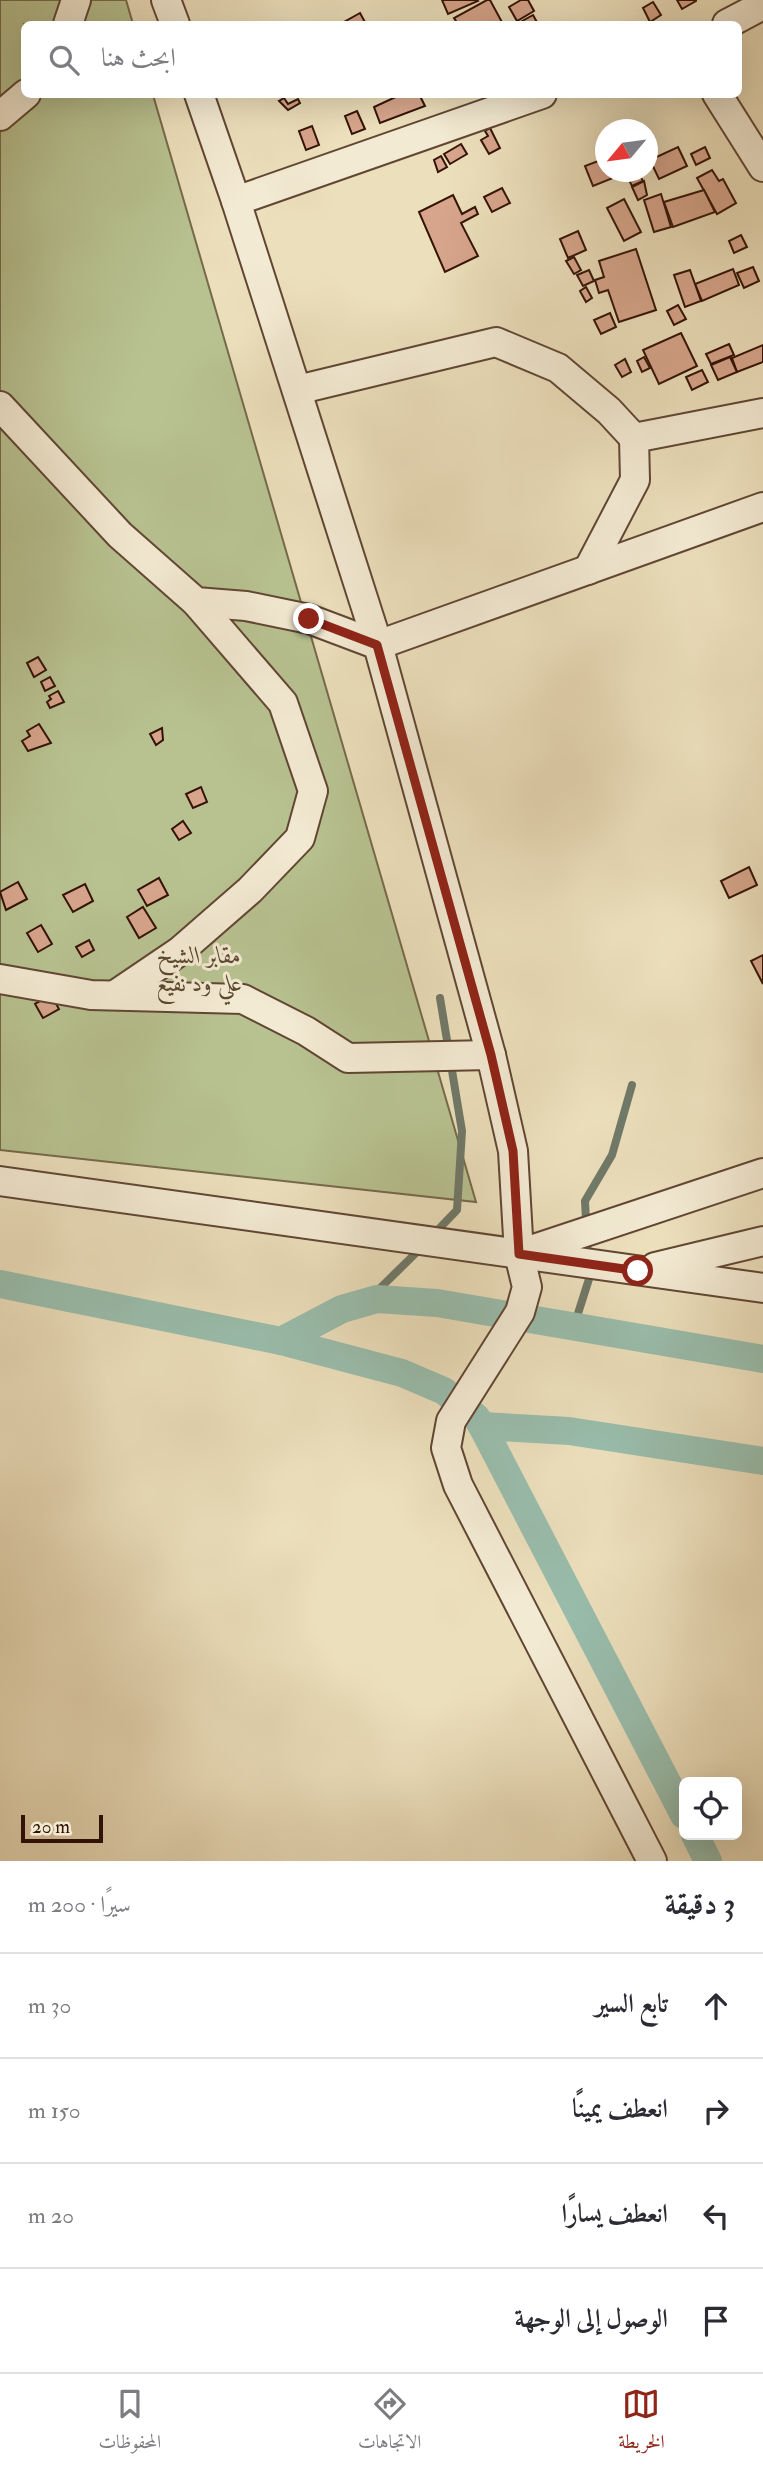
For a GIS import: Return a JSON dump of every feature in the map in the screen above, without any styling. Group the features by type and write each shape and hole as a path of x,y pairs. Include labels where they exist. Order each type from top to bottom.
{"street":[{"path":"69,21 76,0"},
{"path":"166,0 173,21"},
{"path":"733,21 763,5"},
{"path":"0,116 21,98"},
{"path":"200,98 236,201 377,645 491,1055 513,1151 519,1254 527,1287 520,1312 452,1421 446,1448 458,1485 652,1861"},
{"path":"236,201 531,98"},
{"path":"720,98 763,167"},
{"path":"297,390 496,342 558,368 634,438 635,480 588,570"},
{"path":"0,406 120,535 196,602 283,703 313,791 300,838 250,890 180,951 115,995"},
{"path":"634,438 763,413"},
{"path":"196,602 246,606 309,619 377,645 763,507"},
{"path":"0,979 91,995 243,999 306,1031 348,1058 491,1055"},
{"path":"519,1254 763,1173"},
{"path":"0,1181 763,1288"},
{"path":"638,1271 763,1241"}],"green space":[{"name":"مقابر الشيخ علي ود نفيع","path":"0,0 126,0 132,21 21,21 21,98 154,98 476,1202 0,1150"}],"building":[{"path":"442,0 477,0 478,1 448,14"},
{"path":"490,0 501,21 456,21 454,18"},
{"path":"521,0 528,0 534,11 517,21 509,7"},
{"path":"677,0 696,0 696,1 682,9"},
{"path":"653,2 661,15 650,21 643,8"},
{"path":"360,13 364,21 346,21"},
{"path":"533,15 536,21 522,21"},
{"path":"284,98 288,104 298,99 300,103 288,110 279,101"},
{"path":"393,98 421,98 425,106 380,123 374,107"},
{"path":"357,111 365,129 352,134 345,116"},
{"path":"312,126 319,145 306,150 299,131"},
{"path":"490,128 500,148 489,154 481,140 488,136 485,131"},
{"path":"461,144 467,154 450,164 444,154"},
{"path":"678,147 687,166 659,179 658,156"},
{"path":"705,147 710,158 696,165 691,154"},
{"path":"441,156 447,167 438,172 434,160"},
{"path":"595,162 595,182 603,182 593,186 585,166"},
{"path":"712,170 719,181 723,179 736,203 717,214 697,178"},
{"path":"644,182 647,195 638,200 632,187"},
{"path":"502,188 510,203 492,212 484,197"},
{"path":"704,190 715,212 673,227 664,202"},
{"path":"661,194 671,227 654,232 644,200"},
{"path":"453,195 462,214 475,207 478,214 461,223 478,256 445,272 419,212"},
{"path":"624,199 641,232 624,241 607,208"},
{"path":"578,231 586,250 568,258 560,239"},
{"path":"741,235 747,247 734,253 729,241"},
{"path":"636,249 656,310 619,322 608,290 599,293 595,280 604,277 599,261"},
{"path":"574,257 581,270 574,274 566,261"},
{"path":"753,267 759,281 744,288 737,273"},
{"path":"733,269 739,285 702,301 695,284"},
{"path":"589,270 594,281 583,286 577,275"},
{"path":"690,270 701,301 685,307 674,275"},
{"path":"586,287 592,298 586,302 580,291"},
{"path":"678,305 686,319 674,325 667,311"},
{"path":"610,313 616,327 601,334 594,320"},
{"path":"681,333 697,366 659,384 643,350"},
{"path":"729,344 734,355 711,364 706,354"},
{"path":"763,345 763,362 737,372 732,358"},
{"path":"644,357 650,368 642,372 637,361"},
{"path":"730,357 737,372 718,380 711,365"},
{"path":"625,359 631,372 622,377 615,365"},
{"path":"702,370 708,382 692,390 686,377"},
{"path":"38,657 46,670 34,677 27,663"},
{"path":"50,677 55,686 45,691 41,682"},
{"path":"58,691 64,702 50,708 47,702 51,699 49,696"},
{"path":"39,724 51,743 28,751 22,741 30,736 27,731"},
{"path":"162,728 163,740 156,745 150,734"},
{"path":"201,787 207,802 193,808 186,794"},
{"path":"183,821 191,833 179,840 172,829"},
{"path":"749,867 757,885 729,898 721,881"},
{"path":"159,878 168,895 147,906 138,890"},
{"path":"18,882 27,899 6,910 0,892"},
{"path":"85,884 93,901 73,912 63,895"},
{"path":"143,907 156,928 139,938 127,917"},
{"path":"41,925 52,944 38,952 27,933"},
{"path":"89,940 94,950 82,957 76,947"},
{"path":"763,955 763,984 751,961"},
{"path":"51,995 59,1009 43,1018 35,1004"}],"waterway":[{"path":"432,1236 457,1210 462,1131 440,998"},
{"path":"574,1326 589,1279 585,1201 612,1155 632,1085"},
{"path":"366,1302 424,1245"},
{"path":"0,1284 281,1341 402,1373 444,1391 476,1417 482,1426 679,1805"},
{"path":"281,1341 342,1309 377,1299 437,1303 763,1359"},
{"path":"482,1426 569,1431 763,1461"},
{"path":"698,1840 708,1861"}],"route":[{"path":"309,619 377,645 491,1055 513,1151 519,1254 638,1271"}]}
